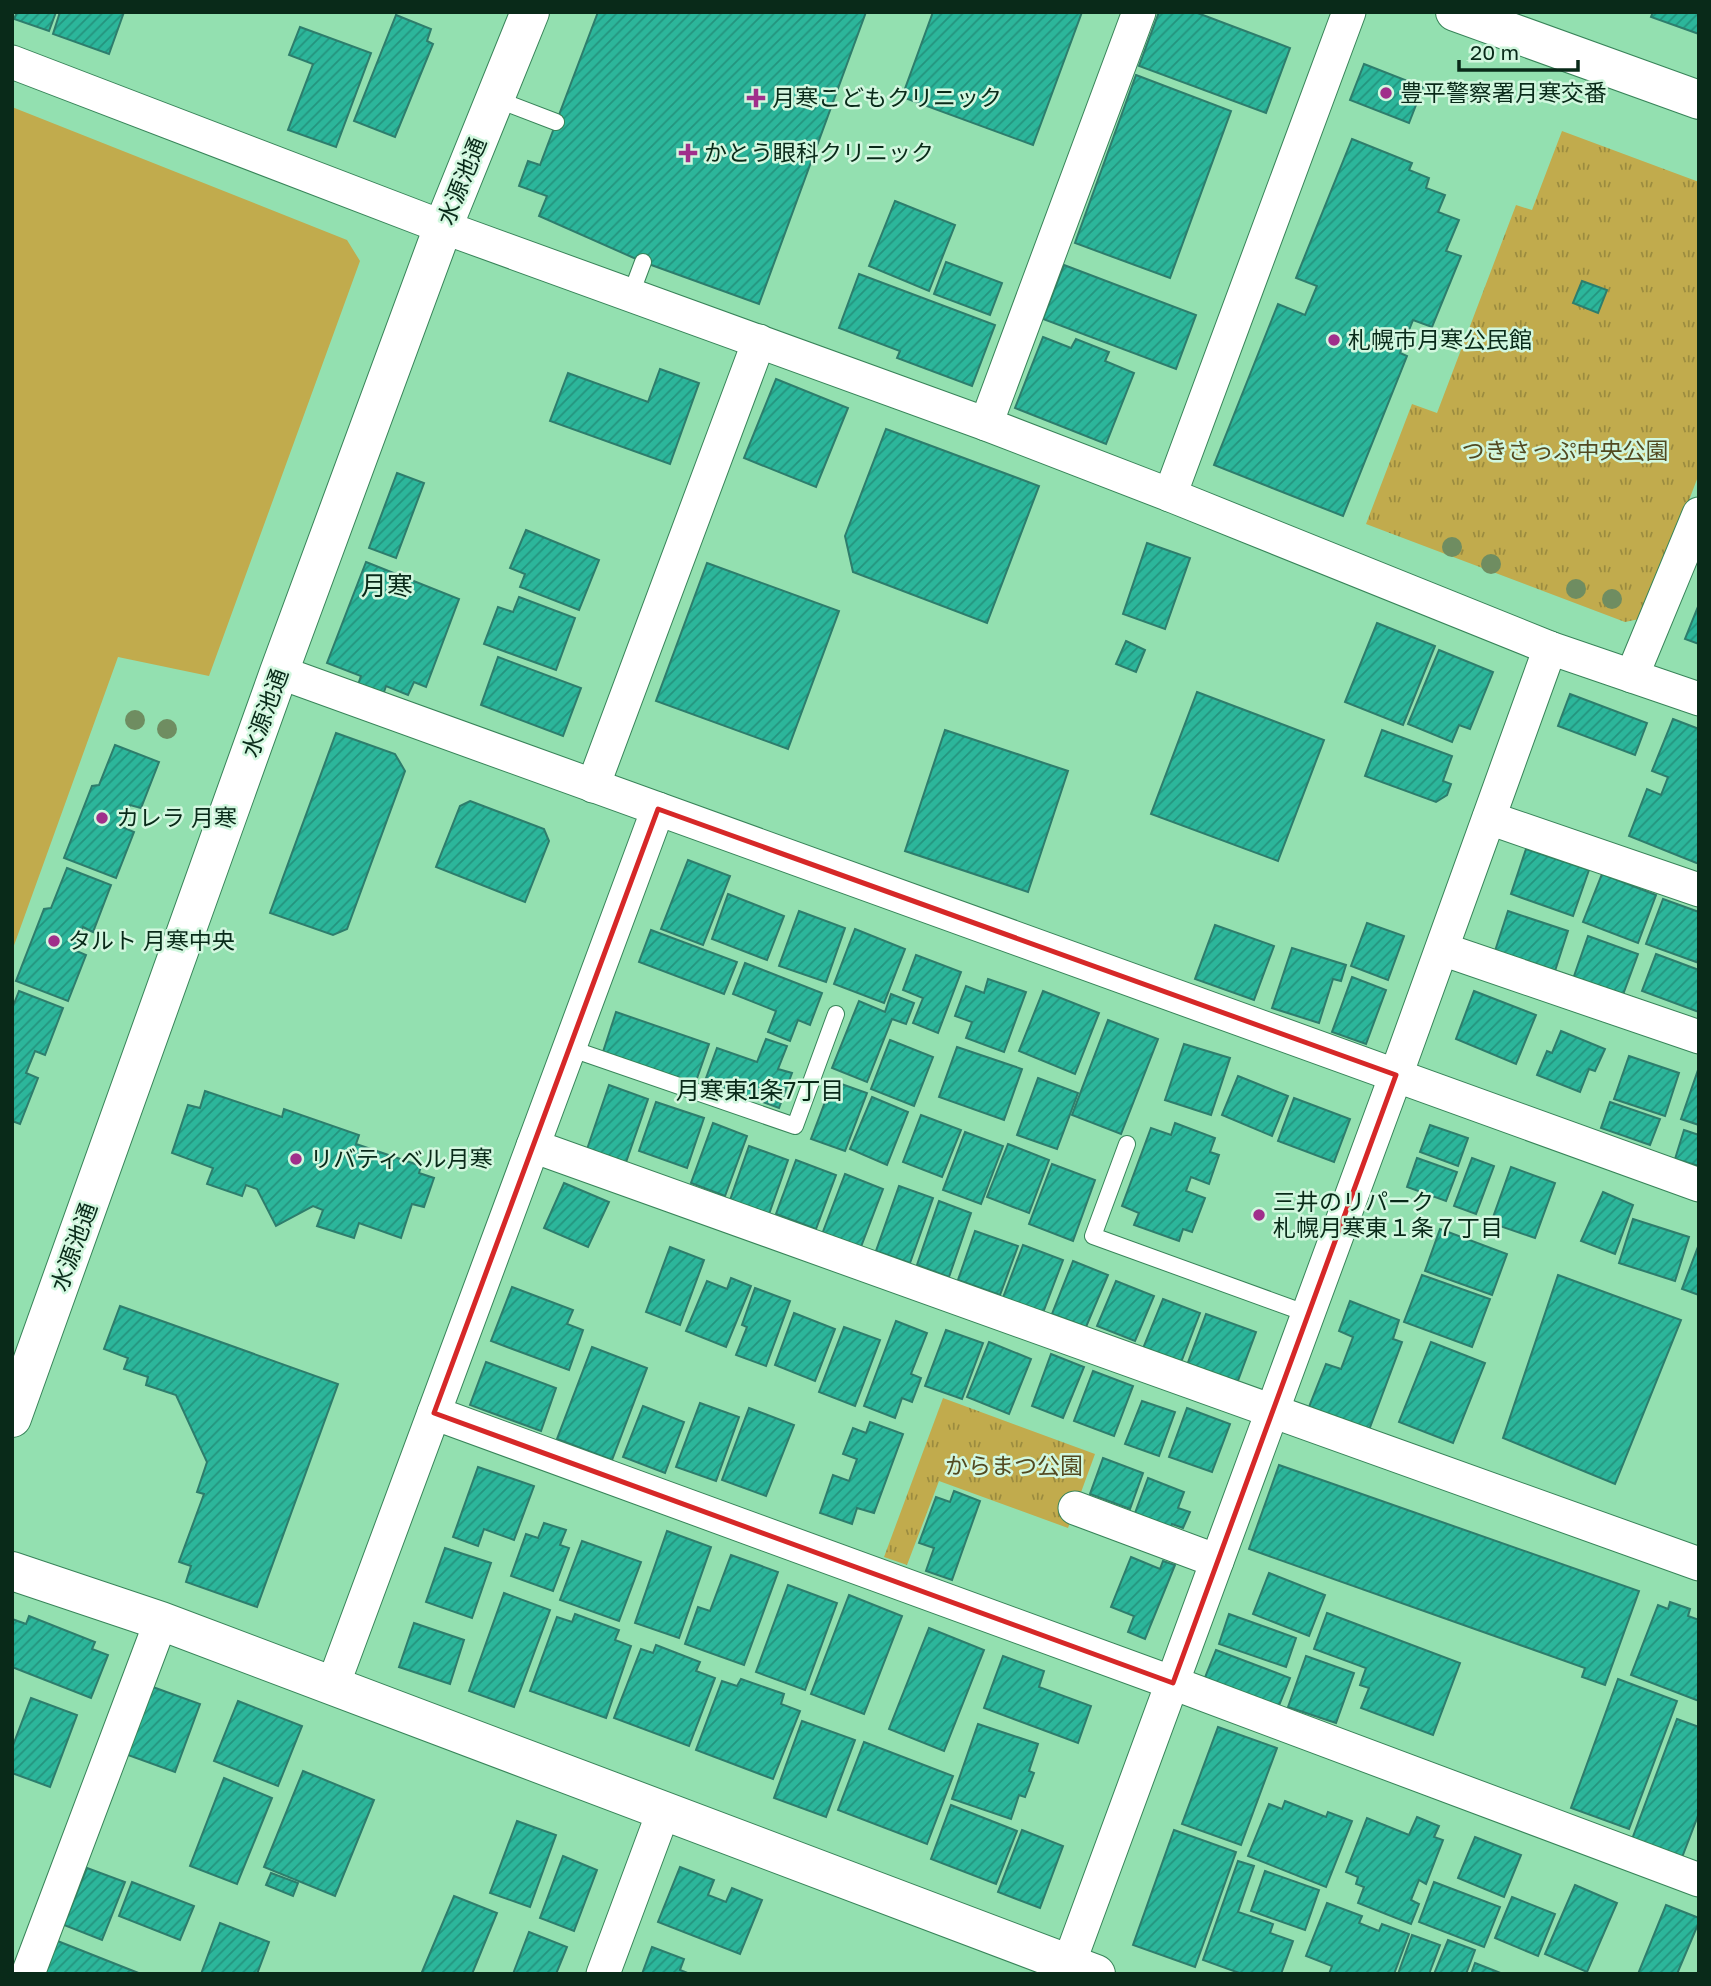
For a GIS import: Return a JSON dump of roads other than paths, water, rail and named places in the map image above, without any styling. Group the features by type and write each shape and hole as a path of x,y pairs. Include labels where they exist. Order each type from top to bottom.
{"main road":[{"name":"水源池通","path":"12,1418 279,672 443,227 530,12"},
{"path":"1472,15 1699,100"},
{"path":"12,1571 161,1621 333,1685 664,1810 1076,1971"}],"street":[{"path":"986,424 1139,12"},
{"path":"1170,495 1349,12"},
{"path":"12,62 443,227 986,424 1550,648 1699,699"},
{"path":"593,786 759,341"},
{"path":"1632,676 1699,514"},
{"path":"1076,1971 1173,1683 1550,648"},
{"path":"279,672 1699,1185"},
{"path":"333,1685 658,809"},
{"path":"1489,818 1699,890"},
{"path":"1442,949 1699,1037"},
{"path":"533,1146 1699,1564"},
{"path":"434,1413 1173,1683 1699,1880"},
{"path":"1075,1508 1217,1562"},
{"path":"28,1974 161,1621"},
{"path":"603,1974 664,1810"}],"lane":[{"path":"496,99 556,122"},
{"path":"631,294 643,262"},
{"path":"569,1048 795,1126 836,1014"},
{"path":"1126,1144 1093,1236 1308,1314"}],"place":[{"name":"豊平警察署月寒交番","path":"1386,93"},
{"name":"月寒こどもクリニック","path":"756,98"},
{"name":"かとう眼科クリニック","path":"688,153"},
{"name":"札幌市月寒公民館","path":"1334,340"},
{"name":"カレラ 月寒","path":"102,818"},
{"name":"タルト 月寒中央","path":"54,941"},
{"name":"リバティベル月寒","path":"296,1159"},
{"name":"三井のリパーク 札幌月寒東１条７丁目","path":"1259,1215"}],"district":[{"name":"月寒","path":"387,586"},
{"name":"月寒東1条7丁目","path":"760,1091"}],"park label":[{"name":"つきさっぷ中央公園","path":"1565,451"},
{"name":"からまつ公園","path":"1014,1466"}]}
